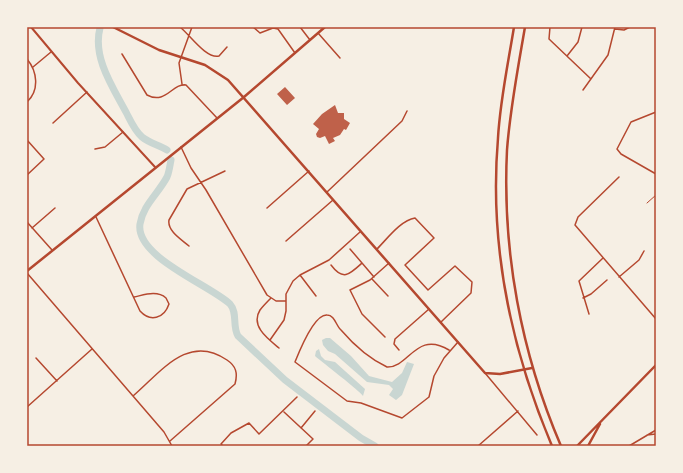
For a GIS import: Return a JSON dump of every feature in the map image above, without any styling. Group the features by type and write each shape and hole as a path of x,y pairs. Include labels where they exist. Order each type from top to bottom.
{"main road":[{"path":"113,27 152,47 194,60 216,71 244,97 485,373 500,374 532,368"},
{"path":"27,272 95,215 244,97 325,27"},
{"path":"514,27 499,120 496,155 496,204 499,247 506,298 524,370 552,446"},
{"path":"525,27 509,128 506,194 510,250 517,301 532,368 561,446"},
{"path":"577,446 656,365"},
{"path":"588,446 603,419"}],"street":[{"path":"31,27 51,52 155,167"},
{"path":"180,27 212,55 220,56 227,47"},
{"path":"182,85 178,68 188,34 192,27"},
{"path":"253,27 260,33 273,28 278,29 295,53"},
{"path":"300,27 310,40"},
{"path":"550,27 548,37 591,79"},
{"path":"567,56 578,42 582,27"},
{"path":"583,90 608,55 615,28 625,30 630,27"},
{"path":"318,33 340,58"},
{"path":"33,67 51,52"},
{"path":"122,54 145,93 150,96 165,96 182,85"},
{"path":"27,59 33,67 35,91 27,102"},
{"path":"182,85 188,87 217,118"},
{"path":"53,123 87,92"},
{"path":"327,192 402,121 407,111"},
{"path":"656,112 631,122 618,150 621,154 655,174 656,171"},
{"path":"95,149 105,147 123,132"},
{"path":"27,140 44,159 27,175"},
{"path":"181,147 191,168 201,182 263,288 270,298 276,301 286,301"},
{"path":"189,246 171,230 168,224 185,191 201,182 210,180 224,171"},
{"path":"266,208 309,171"},
{"path":"619,177 578,217 575,225 656,319"},
{"path":"286,241 334,200"},
{"path":"32,228 55,208"},
{"path":"95,215 140,311 148,318 155,318 161,316 169,304 166,298 160,294 134,297"},
{"path":"377,249 404,223 412,218 415,218 434,238 405,265 428,290 455,266 472,282 471,293 441,322"},
{"path":"27,222 52,250"},
{"path":"270,340 284,320 290,284 300,275 325,262 361,231"},
{"path":"350,249 374,277"},
{"path":"620,277 639,260 644,251"},
{"path":"588,314 579,281 603,258"},
{"path":"331,265 337,273 342,275 350,274 362,263"},
{"path":"385,338 362,314 350,290 363,285 372,279 389,263"},
{"path":"27,272 133,396 170,441 172,446"},
{"path":"300,275 316,296"},
{"path":"372,279 388,296"},
{"path":"584,298 607,280"},
{"path":"270,298 260,310 257,319 260,331 279,348"},
{"path":"399,350 394,344 395,340 429,309"},
{"path":"449,350 432,345 423,345 397,365 387,367 375,361 339,329 334,318 325,315 316,323 306,336 295,362 347,401 361,403 402,418 429,397 434,376 449,350 458,342"},
{"path":"27,407 57,382 92,349"},
{"path":"133,396 187,352 205,350 222,356 236,370 237,375 235,384 170,441"},
{"path":"36,358 57,382"},
{"path":"485,373 537,434"},
{"path":"223,446 221,444 231,433 249,423 259,434 284,412 297,397"},
{"path":"301,428 315,411"},
{"path":"478,446 518,411"},
{"path":"284,412 312,439 306,446"},
{"path":"629,446 656,430"},
{"path":"647,435 656,434"}],"path":[{"path":"647,204 656,195"}],"shaded area":[{"path":"330,338 351,356 369,376 392,382 402,373 407,362 414,364 402,395 396,400 389,395 393,389 389,385 367,382 335,354 328,351 323,345 322,340"},
{"path":"319,349 321,356 325,360 335,362 365,389 363,396 315,356 316,351"}],"building":[{"path":"285,87 295,98 287,105 277,94"},
{"path":"335,105 338,113 344,113 344,119 350,123 346,130 344,129 340,135 333,138 335,141 329,144 325,136 320,138 317,137 316,134 319,129 313,124 322,114"}],"waterway":[{"path":"100,28 98,39 102,62 111,84 132,123 142,137 167,150"},
{"path":"171,160 167,177 147,205 140,224 142,236 149,248 161,259 220,296 230,304 234,311 235,328 238,336 285,380 361,438 375,446"}]}
